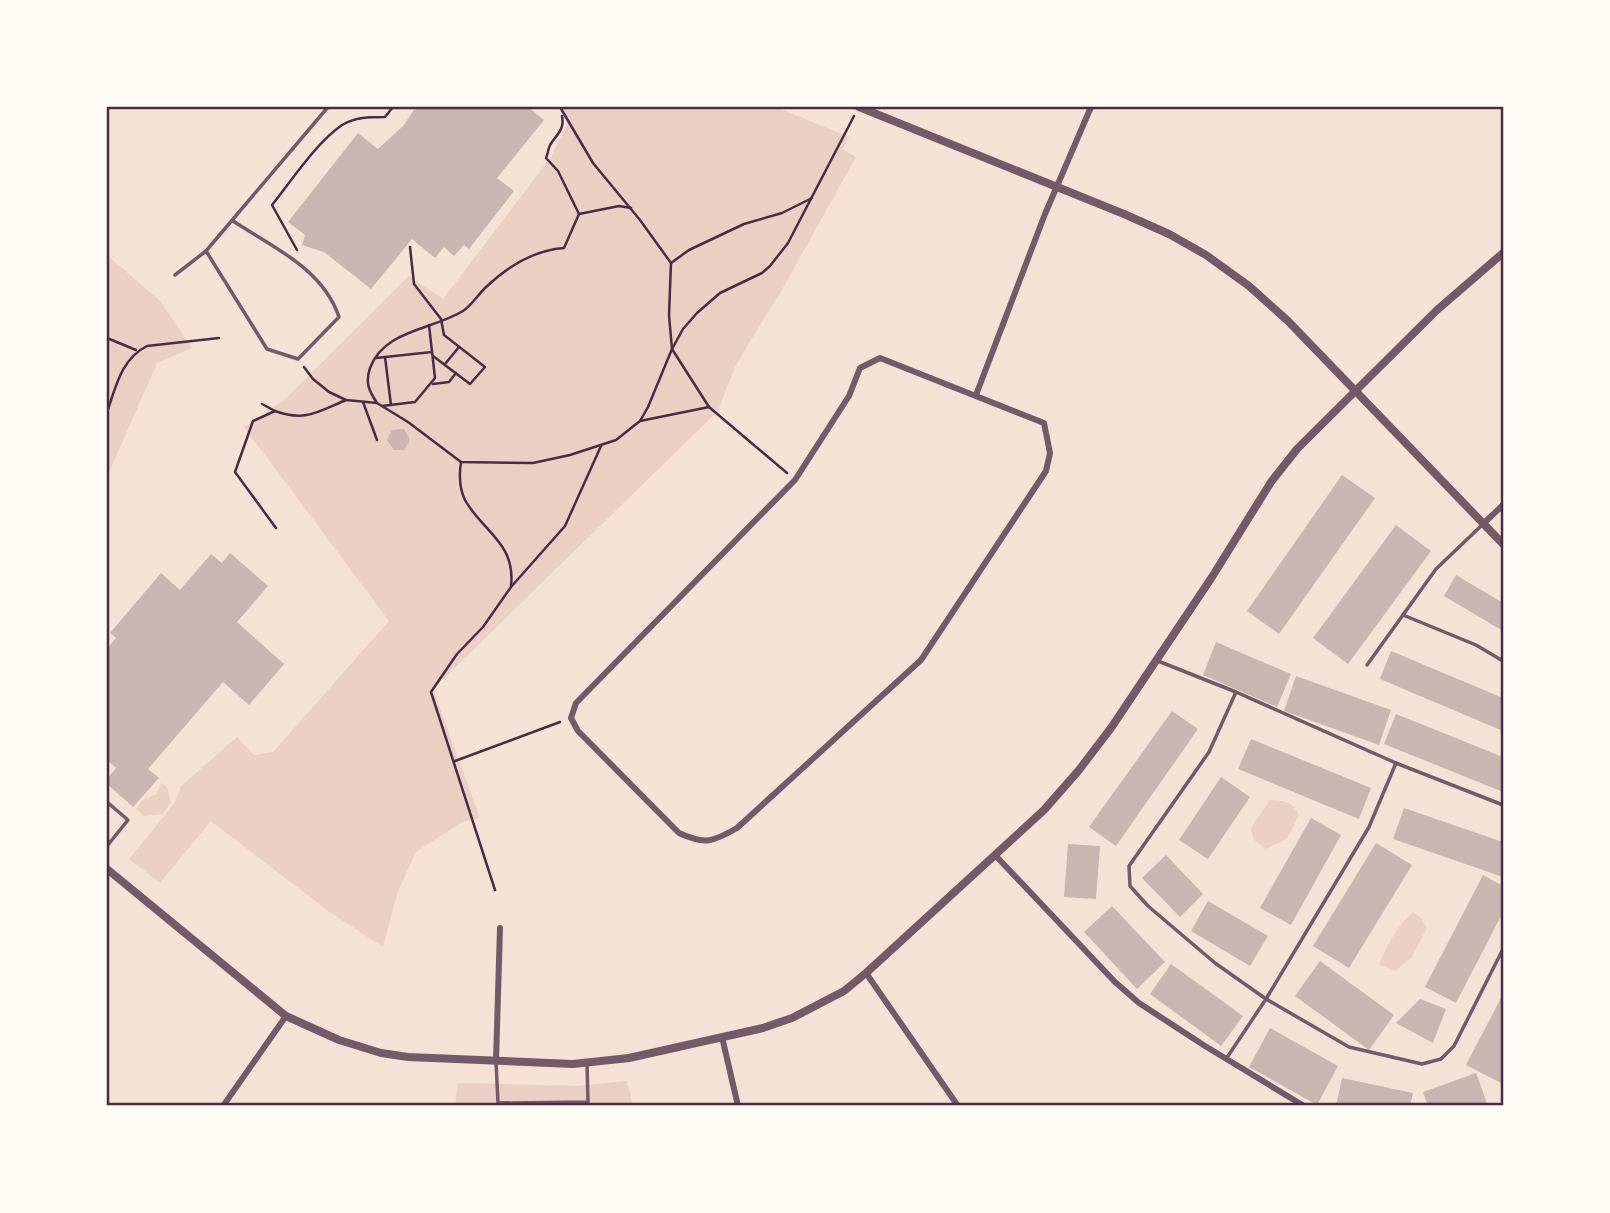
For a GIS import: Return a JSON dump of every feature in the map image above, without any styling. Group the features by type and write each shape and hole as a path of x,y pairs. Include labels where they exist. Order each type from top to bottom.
{"street":[{"path":"859,107 1141,221 1206,255 1272,306 1503,544"},
{"path":"976,396 1056,187 1091,107"},
{"path":"107,869 286,1016 339,1040 381,1052 408,1057 587,1063 629,1058 792,1018 844,991 866,973 1044,810 1111,728 1278,473 1309,435 1437,310 1503,253"},
{"path":"880,358 976,396 1044,423 1050,453 1046,471 921,660 737,828 717,839 698,842 679,833 578,731 571,718 576,703 795,480 849,396 860,368 880,358"},
{"path":"1483,524 1503,505"},
{"path":"995,855 1127,993 1150,1012 1304,1106"},
{"path":"496,1061 500,928"},
{"path":"866,973 958,1106"},
{"path":"223,1106 286,1016"},
{"path":"722,1037 738,1106"}],"lane":[{"path":"175,275 205,251 233,221 328,107"},
{"path":"205,251 267,349 298,359 339,317 333,299 306,268 233,221"},
{"path":"1367,665 1436,569 1483,524"},
{"path":"1403,615 1476,645 1503,661"},
{"path":"1156,660 1236,692 1396,763 1503,805"},
{"path":"1236,692 1209,752 1129,866 1130,886 1148,906 1215,963 1266,999 1349,1047 1422,1065 1441,1059 1454,1046 1503,949"},
{"path":"1226,1059 1266,999 1369,827 1396,763"},
{"path":"107,802 128,820 107,846"},
{"path":"496,1061 498,1103 588,1102 587,1063"}],"path":[{"path":"306,268 272,205 321,144 343,124 364,117 385,117 393,107"},
{"path":"560,108 564,122 558,136 550,145 546,158 558,171 579,214 564,248 545,249 528,256 487,286 463,311 390,342 375,358 367,377 368,389 377,403 461,461 533,463 601,446 616,440 640,421 683,329 720,293 757,276 770,266 788,243 859,107"},
{"path":"560,108 593,163 631,208 671,263 669,314 672,349 709,407 795,480"},
{"path":"671,263 689,250 744,224 782,213 813,197"},
{"path":"579,214 619,206 631,208"},
{"path":"375,358 432,354 470,384 485,368 444,335 441,319 414,284 410,247"},
{"path":"382,406 415,402 435,378 429,325"},
{"path":"107,338 137,351"},
{"path":"107,412 124,366 137,351 147,346 219,338"},
{"path":"445,365 459,347"},
{"path":"385,357 391,405"},
{"path":"298,359 321,386 346,400 377,403"},
{"path":"430,384 449,382 456,373"},
{"path":"262,404 293,418 317,413 346,400"},
{"path":"363,402 377,440"},
{"path":"640,421 709,407"},
{"path":"275,411 253,421 235,472 275,528"},
{"path":"495,890 431,692 457,654 483,627 511,587 565,526 601,446"},
{"path":"461,461 462,491 466,501 491,529 505,552 512,575 511,587"},
{"path":"455,761 571,718"}],"shaded area":[{"path":"563,107 776,107 849,137 842,149 856,157 734,369 718,411 433,689 480,818 462,822 416,852 398,891 383,947 328,911 211,821 160,883 129,859 174,804 181,786 237,737 254,755 273,752 389,621 244,427 283,401 409,276 443,299 551,157 567,124"},
{"path":"107,255 160,301 192,348 157,363 107,477"},
{"path":"161,783 167,787 171,802 163,814 144,816 136,809 144,799 156,795"},
{"path":"1270,800 1288,803 1299,815 1287,839 1266,849 1253,839 1251,828"},
{"path":"1413,912 1427,928 1412,957 1395,971 1379,965 1393,937"},
{"path":"627,1081 633,1106 455,1106 458,1083 577,1086"}],"building":[{"path":"416,107 528,107 544,120 497,178 514,191 469,249 464,245 454,256 444,247 435,258 412,239 371,289 324,252 302,245 305,235 288,222 358,133 378,149 403,126"},
{"path":"404,429 410,440 404,450 394,450 387,440 392,430"},
{"path":"1342,475 1375,498 1279,634 1247,611"},
{"path":"1396,525 1431,551 1348,664 1313,638"},
{"path":"230,553 268,586 237,622 284,664 249,705 223,682 148,769 159,778 133,807 107,784 107,779 116,768 107,760 107,649 116,638 110,633 161,573 180,590 211,554 222,563"},
{"path":"1456,575 1503,603 1503,631 1444,596"},
{"path":"1216,642 1291,674 1277,707 1203,675"},
{"path":"1391,651 1503,698 1503,731 1380,679"},
{"path":"1296,676 1391,710 1379,745 1284,711"},
{"path":"1172,711 1198,729 1116,846 1089,827"},
{"path":"1396,714 1503,757 1503,792 1384,744"},
{"path":"1251,739 1371,788 1359,819 1238,769"},
{"path":"1221,777 1250,797 1208,859 1179,840"},
{"path":"1404,808 1503,842 1503,877 1393,839"},
{"path":"1311,818 1341,835 1291,925 1260,908"},
{"path":"1376,843 1412,865 1349,968 1313,946"},
{"path":"1068,844 1100,846 1096,899 1064,897"},
{"path":"1166,855 1203,894 1180,917 1142,878"},
{"path":"1483,875 1503,886 1503,912 1456,1003 1425,987"},
{"path":"1208,901 1268,936 1250,966 1191,931"},
{"path":"1112,906 1165,962 1137,989 1084,932"},
{"path":"1320,961 1394,1015 1369,1050 1295,996"},
{"path":"1171,964 1243,1016 1221,1046 1150,994"},
{"path":"1503,994 1503,1079 1501,1083 1466,1065"},
{"path":"1420,999 1446,1009 1433,1043 1396,1023"},
{"path":"1270,1028 1338,1066 1317,1105 1249,1067"},
{"path":"1476,1073 1487,1103 1477,1106 1428,1106 1423,1092"},
{"path":"1342,1078 1413,1093 1410,1106 1336,1106"}]}
